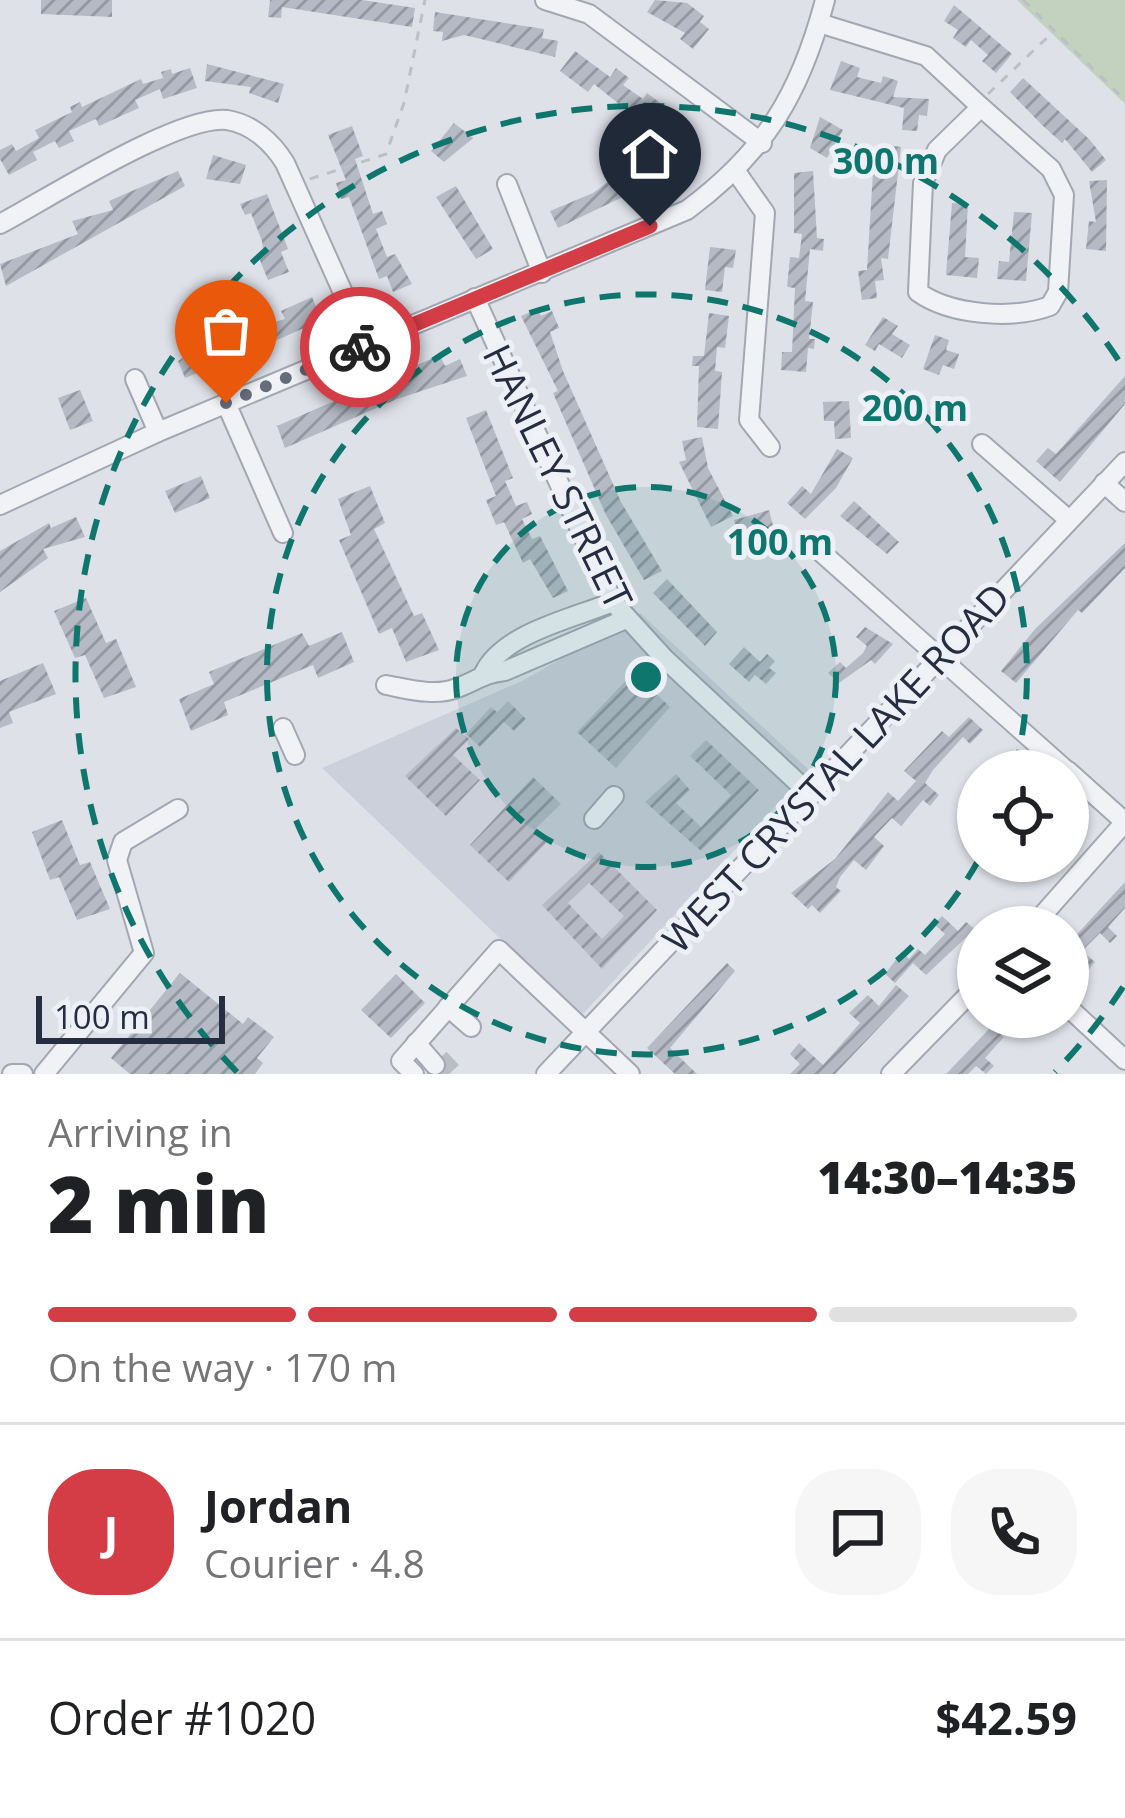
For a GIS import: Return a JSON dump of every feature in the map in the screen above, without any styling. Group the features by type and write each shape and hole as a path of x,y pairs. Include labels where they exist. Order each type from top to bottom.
{"street":[{"path":"544,0 589,14 761,143"},
{"path":"0,505 158,432 687,210 737,172 789,101 825,0"},
{"path":"819,23 926,56 1051,169 1064,195 1058,292 1050,306 1033,312 941,308 918,292 923,183 937,150 980,105"},
{"path":"0,224 186,125 227,120 255,131 279,153 366,344"},
{"path":"737,172 765,213 749,420 770,447"},
{"path":"507,184 542,273"},
{"name":"HANLEY STREET","path":"475,298 613,602 811,796"},
{"path":"135,379 158,432"},
{"path":"226,403 283,533"},
{"path":"982,444 1069,520"},
{"name":"WEST CRYSTAL LAKE ROAD","path":"546,1074 1125,462"},
{"path":"1104,483 1125,502"},
{"path":"821,553 1044,750"},
{"path":"484,673 490,659 508,645 613,602"},
{"path":"386,685 427,692 455,689 484,673 505,671 626,619"},
{"path":"283,728 295,755"},
{"path":"1051,906 1125,822 1089,790"},
{"path":"594,819 614,796"},
{"path":"44,1074 144,953 118,860 123,842 178,809"},
{"path":"414,1074 401,1061 499,950 630,1074"},
{"path":"891,1074 957,1006"},
{"path":"448,1007 471,1027"},
{"path":"1089,1027 1125,1060"},
{"path":"415,1044 434,1065"},
{"path":"12,1074 23,1074"}],"path":[{"path":"295,184 386,154 404,103 425,0"},
{"path":"1023,0 1125,100"},
{"path":"980,105 1054,31"}],"shaded area":[{"path":"640,613 809,770 581,1016 322,768 524,680"}],"green space":[{"path":"1017,0 1125,0 1125,104"}],"building":[{"path":"41,0 112,0 112,17 41,14"},
{"path":"270,0 362,0 415,8 412,27 282,7 281,18 268,17"},
{"path":"655,0 687,3 704,16 700,22 709,29 693,49 680,39 685,33 647,12"},
{"path":"954,5 1012,54 996,73 982,61 988,55 971,40 966,47 953,38 958,30 944,21"},
{"path":"435,12 544,29 542,38 558,41 555,57 464,35 442,41 443,32 433,31"},
{"path":"575,51 610,77 616,68 629,78 623,85 643,99 647,93 675,114 659,136 594,84 588,92 560,71"},
{"path":"841,61 860,68 857,77 881,83 883,76 898,81 893,97 929,99 927,116 919,115 917,131 902,130 904,108 830,90"},
{"path":"207,64 284,84 278,103 249,93 251,87 205,81"},
{"path":"190,68 197,88 163,99 160,89 135,100 139,108 99,126 96,119 69,131 74,141 59,148 55,141 33,152 37,160 9,175 0,159 0,150 12,144 16,151 39,138 35,130 72,112 70,107 80,102 82,107 141,79 143,84 163,78 161,72"},
{"path":"1023,78 1106,160 1092,172 1065,139 1062,143 1042,125 1010,92"},
{"path":"820,117 843,130 827,158 810,148"},
{"path":"454,123 473,138 444,162 431,151"},
{"path":"352,126 363,156 355,159 373,214 382,211 387,224 376,229 387,257 395,254 412,284 393,292 387,276 379,279 349,197 341,199 336,183 346,180 328,135"},
{"path":"883,144 901,147 888,259 881,258 884,280 875,281 877,298 862,300 858,271 867,270 873,172"},
{"path":"213,155 246,165 240,184 206,179"},
{"path":"178,171 185,186 6,286 0,264 78,234 72,221 113,210 109,201"},
{"path":"622,171 624,176 631,173 621,187 627,183 631,193 558,228 550,211 593,193"},
{"path":"813,171 817,238 824,239 823,251 810,249 805,301 813,302 809,339 815,339 814,349 808,348 806,372 781,370 782,352 792,352 795,288 787,287 790,257 799,258 802,234 794,233 794,173"},
{"path":"1107,180 1106,251 1086,249 1089,221 1096,222 1089,181"},
{"path":"456,186 493,249 476,259 436,197"},
{"path":"267,194 288,249 281,252 289,272 268,280 259,258 264,256 262,241 251,213 245,215 240,204"},
{"path":"952,203 968,204 965,257 979,258 977,278 946,275"},
{"path":"1014,212 1032,213 1026,281 997,279 999,261 1009,262"},
{"path":"710,247 736,250 733,268 725,267 722,292 705,290"},
{"path":"312,297 322,320 241,356 232,334 285,319 281,311"},
{"path":"538,309 541,316 552,311 559,328 550,332 563,371 621,502 662,571 644,580 606,515 553,393 558,391 521,316"},
{"path":"709,313 729,316 725,348 717,347 715,371 722,372 718,429 697,427 699,366 692,366 693,356 704,356"},
{"path":"883,317 898,326 892,334 910,345 902,358 879,344 875,351 865,345"},
{"path":"935,335 949,340 946,350 959,354 954,369 943,365 939,375 923,369"},
{"path":"212,339 221,363 185,378 178,361"},
{"path":"440,355 445,366 460,359 467,376 397,399 285,448 277,426"},
{"path":"1125,376 1125,404 1060,482 1036,461 1048,448 1056,454"},
{"path":"80,390 93,421 70,430 58,398"},
{"path":"849,401 851,438 835,439 834,421 824,421 823,402"},
{"path":"486,410 513,478 505,481 516,506 527,502 532,514 522,519 532,539 540,536 568,591 553,598 530,559 523,563 504,522 496,525 486,500 496,496 466,418"},
{"path":"702,437 708,468 733,516 711,527 679,462 686,460 682,441"},
{"path":"837,449 853,458 836,488 805,519 787,503 802,486 811,494"},
{"path":"201,476 210,498 175,513 165,491"},
{"path":"370,486 385,523 374,529 414,616 422,613 439,650 406,662 392,628 379,634 339,540 351,535 338,499"},
{"path":"854,501 899,542 887,554 840,516"},
{"path":"769,510 775,533 740,542 734,520"},
{"path":"76,517 85,537 43,549 48,558 0,592 0,551 49,523 51,528"},
{"path":"1125,543 1125,568 1082,613 1078,610 1016,683 1001,671 1035,629"},
{"path":"667,579 717,632 705,646 653,593"},
{"path":"86,598 106,643 116,639 136,687 104,698 85,655 75,658 54,611"},
{"path":"865,627 893,644 875,664 871,660 839,683 828,673 840,662 846,668 863,653 867,646 856,637"},
{"path":"342,632 354,662 318,678 313,665 224,702 228,715 191,731 179,699 214,684 209,672 302,633 309,646"},
{"path":"744,647 760,662 767,654 775,661 769,668 776,673 766,684 755,675 749,682 729,664"},
{"path":"43,663 56,694 9,712 13,723 0,728 0,681"},
{"path":"634,672 670,707 616,768 577,732"},
{"path":"508,701 526,719 514,731 504,722 480,747 466,734 491,707 497,712"},
{"path":"969,717 983,730 970,744 963,737 933,770 925,783 939,795 930,806 923,800 901,826 892,818 874,837 884,846 866,870 854,860 840,877 836,887 841,891 820,913 812,905 808,909 791,893 835,859 888,792 898,801 916,781 904,771 942,731 949,737"},
{"path":"456,728 469,739 453,755 480,780 446,816 405,776"},
{"path":"706,740 759,790 701,851 645,802 676,774 690,790 676,803 701,827 731,795 690,756"},
{"path":"533,777 561,804 536,828 549,840 509,882 470,845"},
{"path":"62,820 80,865 90,862 110,909 77,920 59,877 50,880 32,832"},
{"path":"599,852 657,910 602,969 542,905","holes":["589,883 624,916 602,939 568,903"]},
{"path":"1125,882 1125,908 1108,927 1117,936 1110,943 1100,933 1089,944 1089,921"},
{"path":"942,916 957,930 957,946 926,975 913,963 895,983 885,974 902,952 909,959 918,949 925,955 945,934 934,924"},
{"path":"727,963 735,971 670,1048 697,1074 675,1074 647,1048"},
{"path":"180,973 243,1024 248,1017 274,1037 257,1058 263,1063 255,1074 130,1074 111,1058"},
{"path":"396,974 425,1003 391,1038 361,1010"},
{"path":"896,985 909,996 835,1074 790,1074 800,1064 790,1054 799,1043 823,1065 860,1023 849,1013 868,995 879,1006"},
{"path":"980,1038 1003,1038 985,1058 994,1066 986,1074 976,1066 968,1074 946,1074"}],"tunnel":[{"path":"440,1058 455,1074"}],"way so far":[{"path":"226,403 360,347"}],"route":[{"path":"360,347 650,226"}]}
